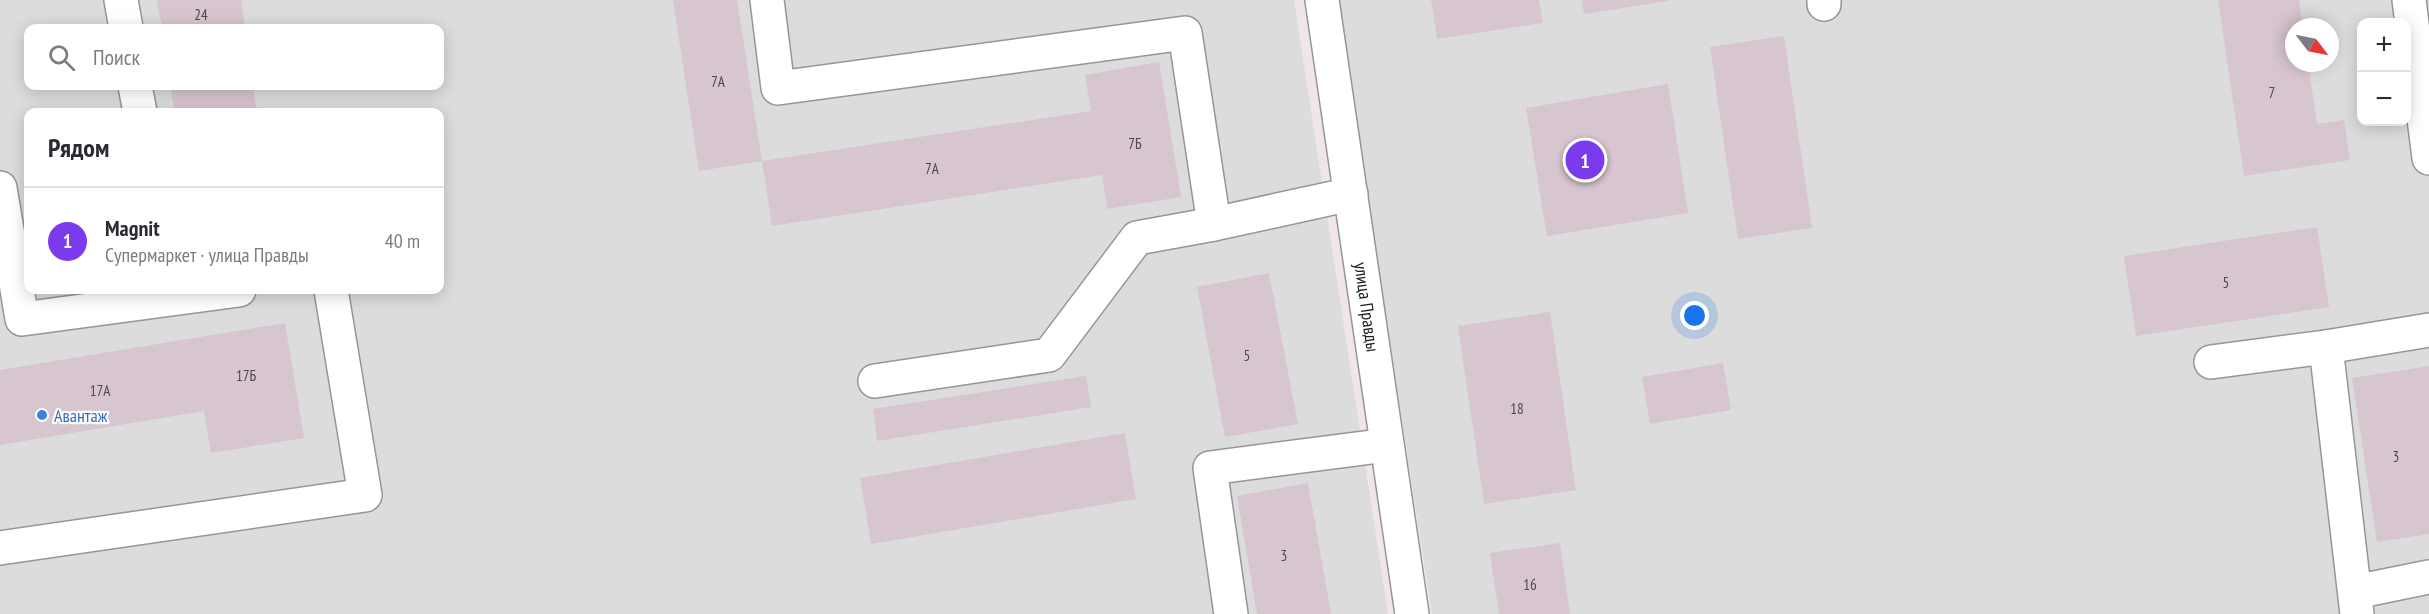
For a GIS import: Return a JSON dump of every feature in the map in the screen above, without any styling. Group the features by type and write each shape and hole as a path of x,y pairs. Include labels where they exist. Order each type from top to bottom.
{"street":[{"path":"121,0 125,24"},
{"path":"767,0 778,88 1185,33 1214,224"},
{"name":"улица Правды","path":"1322,0 1412,614"},
{"path":"2411,35 2429,158"},
{"path":"136,90 139,108"},
{"path":"0,188 22,319 171,294"},
{"path":"875,381 1049,355 1137,238 1351,194"},
{"path":"0,548 365,495 332,294"},
{"path":"2211,362 2326,347 2429,330"},
{"path":"2326,347 2356,603 2429,577"},
{"path":"1231,614 1210,468 1387,445"}],"shaded area":[{"path":"0,0 1294,0 1388,614 0,614"},
{"path":"1337,0 2429,0 2429,614 1432,614"}],"building":[{"path":"157,0 241,0 244,24 161,24"},
{"path":"673,0 737,0 762,161 699,171"},
{"path":"1431,0 1539,0 1543,23 1437,39"},
{"path":"1582,0 1668,0 1668,1 1584,14"},
{"path":"2218,0 2299,0 2302,18 2285,18 2285,72 2309,72 2317,124 2344,120 2350,160 2244,176"},
{"path":"1784,36 1812,228 1738,239 1710,47"},
{"path":"1159,62 1181,197 1107,209 1102,175 772,226 762,161 1091,111 1085,75"},
{"path":"1668,84 1688,213 1547,236 1526,108"},
{"path":"171,90 254,90 256,108 174,108"},
{"path":"2317,227 2329,307 2136,336 2124,256"},
{"path":"1269,273 1298,424 1225,437 1197,287"},
{"path":"1550,312 1576,490 1484,504 1458,326"},
{"path":"285,323 304,438 211,453 204,411 0,445 0,370"},
{"path":"1723,363 1731,410 1650,424 1642,377"},
{"path":"2429,366 2429,534 2377,542 2352,378"},
{"path":"1086,376 1091,407 877,441 873,409"},
{"path":"1125,433 1136,499 871,544 860,478"},
{"path":"1308,483 1331,614 1257,614 1237,496"},
{"path":"1560,543 1570,614 1499,614 1490,553"}],"place":[{"name":"Magnit","path":"1585,160"},
{"name":"Авантаж","path":"42,415"}]}
